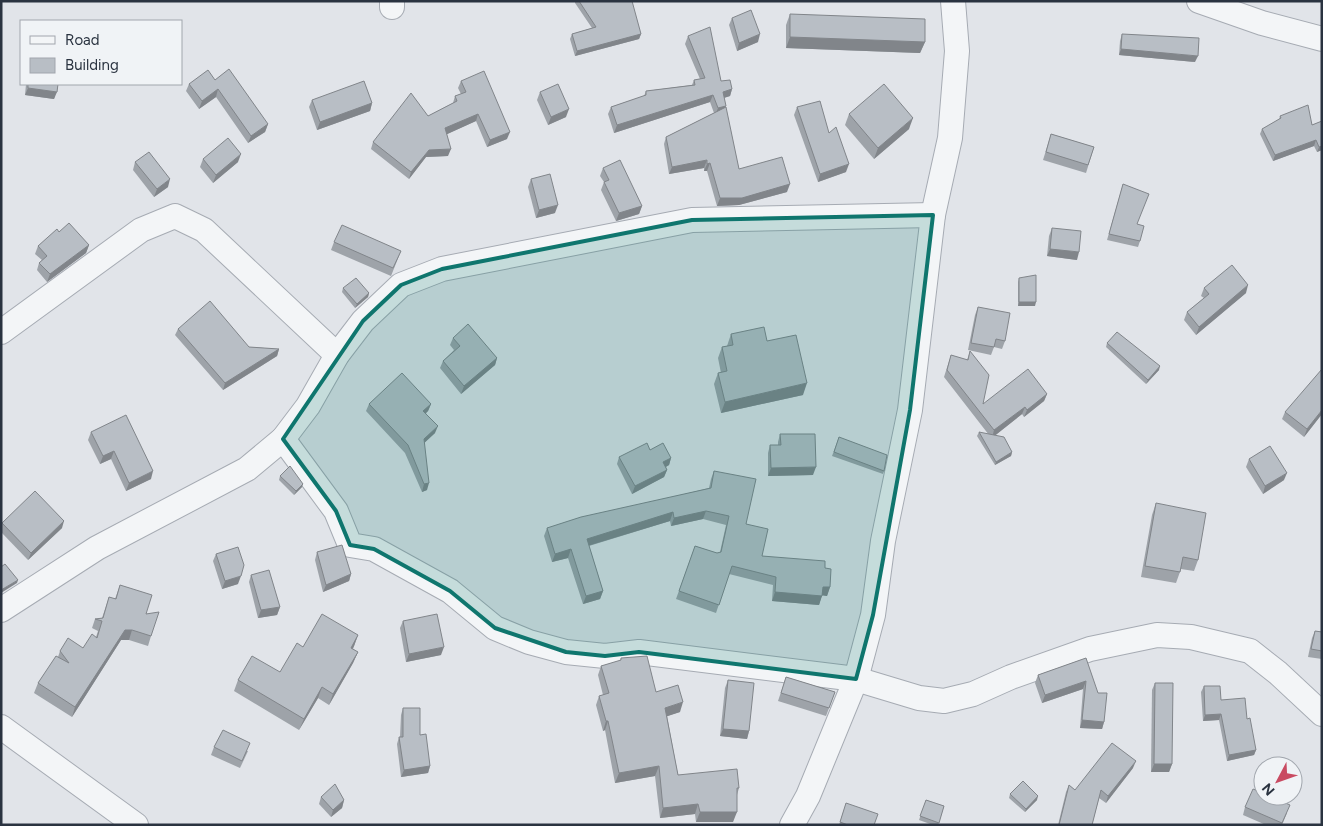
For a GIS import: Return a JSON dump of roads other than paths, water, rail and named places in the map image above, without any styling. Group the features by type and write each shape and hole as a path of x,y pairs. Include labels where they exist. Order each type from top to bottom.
{"street":[{"path":"792,825 808,796 856,679 873,615 883,541 910,410 933,215 950,138 957,51 953,1"},
{"path":"1199,1 1322,39"},
{"path":"1,610 97,548 247,468 283,439 308,406 337,355 363,321 401,284 442,269 692,220 933,215"},
{"path":"1,332 141,230 175,216 204,230 337,355"},
{"path":"283,439 336,511 350,545 374,549 450,591 495,628 529,642 566,652 605,656 639,652 856,679 919,698 944,701 973,694 1011,677 1090,649 1157,635 1191,637 1250,651 1278,673 1322,714"},
{"path":"1,727 136,825"}]}
